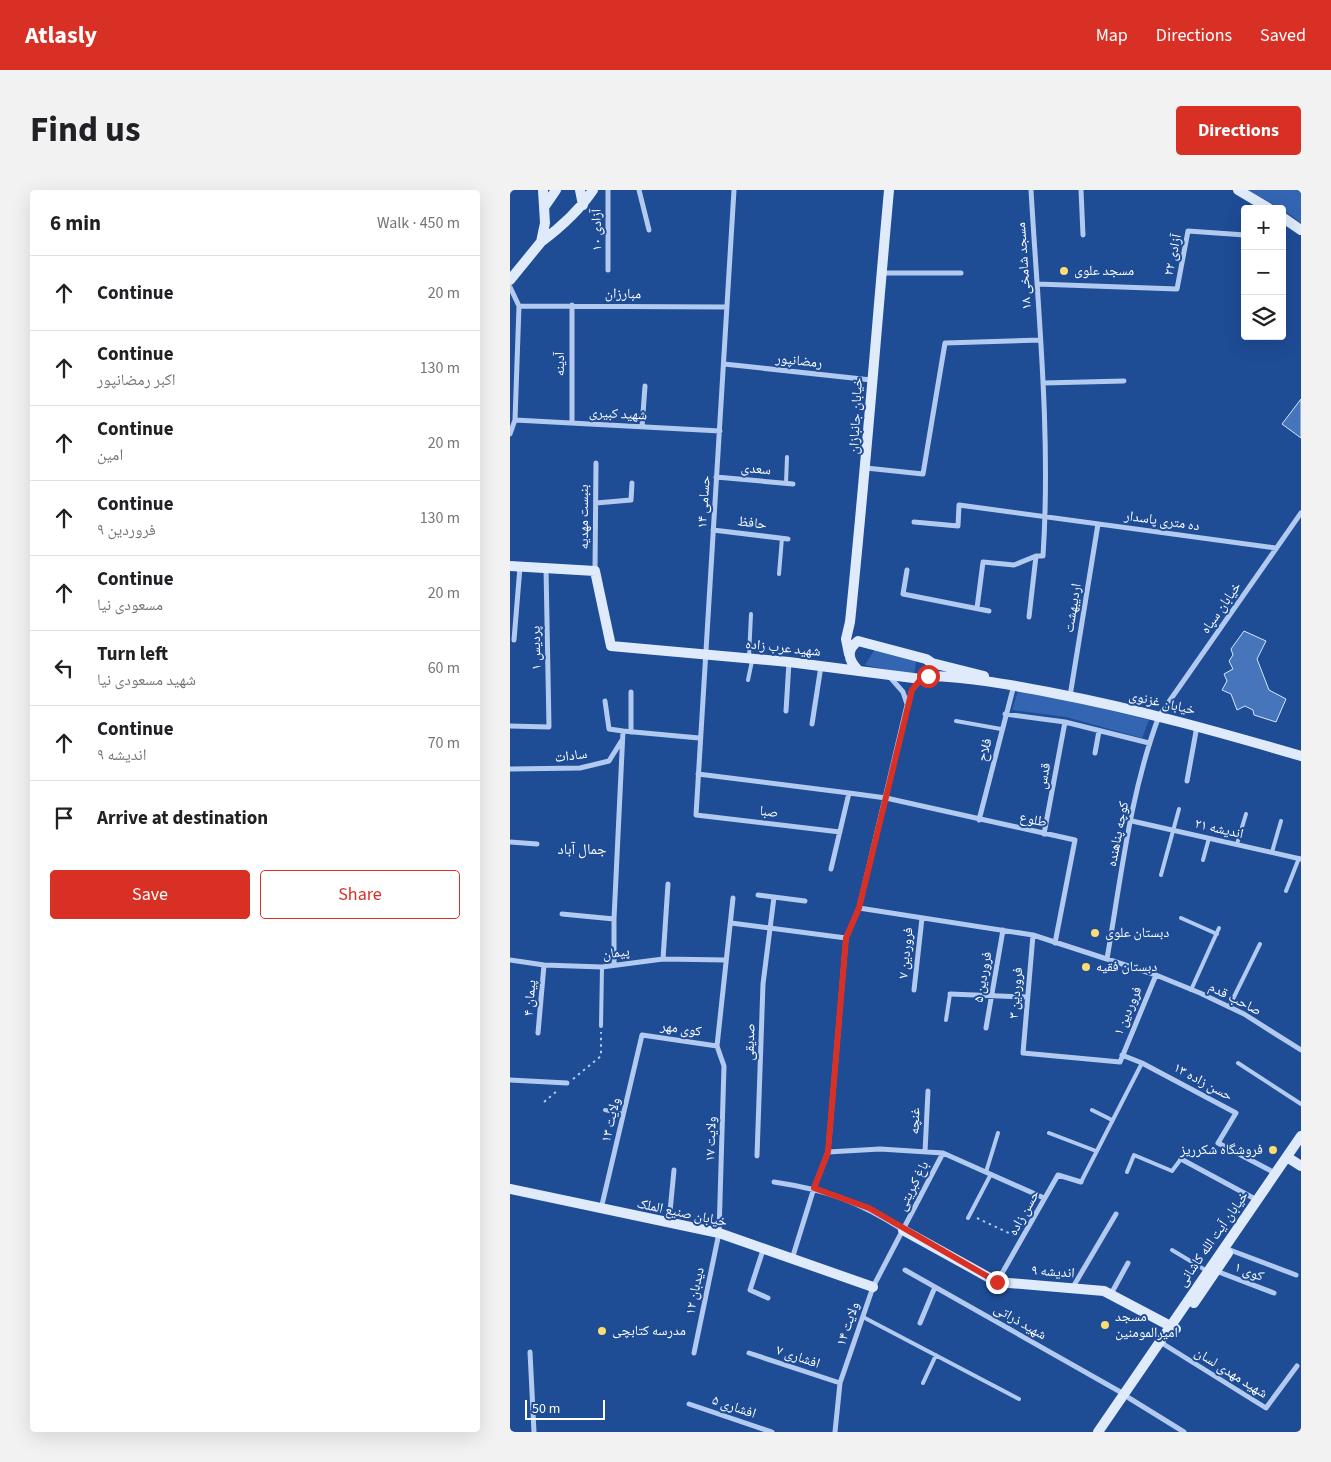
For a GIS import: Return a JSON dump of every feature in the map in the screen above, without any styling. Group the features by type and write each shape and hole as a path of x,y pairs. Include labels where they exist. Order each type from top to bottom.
{"street":[{"path":"541,242 545,223 543,190"},
{"path":"545,206 556,190"},
{"path":"580,190 583,204"},
{"path":"515,301 510,286 512,276 541,242 583,204 594,190"},
{"name":"آزادی ۱۰","path":"608,190 608,270"},
{"path":"639,190 649,230"},
{"name":"حسامی ۱۴","path":"696,815 704,653 720,431 734,190"},
{"name":"خیابان جانبازان","path":"858,641 850,622 866,468 871,380 889,190"},
{"name":"مسجد شامخی ۱۸","path":"1031,190 1043,383 1046,516 1044,556 1036,556"},
{"path":"1081,190 1084,235"},
{"path":"1238,190 1263,205"},
{"path":"1286,220 1301,230"},
{"name":"آزادی ۲۲","path":"1037,284 1177,289 1188,231 1241,235"},
{"path":"881,273 962,273"},
{"path":"510,297 519,306 515,420 510,434"},
{"name":"آدینه","path":"572,305 572,423"},
{"name":"مبارزان","path":"519,306 727,306"},
{"path":"866,468 923,474 945,343 1040,340"},
{"name":"رمضانپور","path":"724,364 871,380"},
{"path":"1043,383 1124,381"},
{"path":"642,427 645,386"},
{"name":"شهید کبیری","path":"515,420 720,431"},
{"name":"بنبست مهدیه","path":"595,571 596,463"},
{"name":"سعدی","path":"716,477 793,484"},
{"path":"596,503 631,500 632,484"},
{"name":"ده متری پاسدار","path":"914,522 958,526 959,505 1276,548"},
{"name":"خیابان سپاه","path":"1159,716 1301,513"},
{"name":"اردیبهشت","path":"1070,696 1098,524"},
{"name":"حافظ","path":"713,530 785,538"},
{"path":"977,608 983,562 1014,565 1036,556 1029,617"},
{"path":"514,640 515,566 595,571"},
{"name":"پردیس ۱","path":"510,726 548,727 546,568"},
{"path":"907,570 903,594 990,611"},
{"name":"شهید عرب زاده","path":"595,571 611,646 704,653 888,675 952,676 1014,685"},
{"path":"850,622 846,639 851,663 858,670"},
{"path":"849,654 852,646 858,641 926,659 932,664 967,671 1014,685"},
{"path":"786,711 789,662"},
{"path":"792,1259 814,1188 828,1152 846,938 859,908 907,705 912,690 925,677 932,664"},
{"path":"812,724 821,666"},
{"path":"888,675 903,692 907,705"},
{"name":"خیابان غزنوی","path":"1014,685 1159,716 1301,756"},
{"name":"فلاح","path":"979,820 1014,685"},
{"path":"631,692 631,732"},
{"path":"605,700 609,729 699,738"},
{"path":"1006,714 1065,722 1149,743"},
{"name":"کوچه پناهنده","path":"1106,959 1149,743 1159,716"},
{"name":"قدس","path":"1044,834 1065,722"},
{"path":"1186,781 1198,726"},
{"path":"614,965 614,919 623,731"},
{"path":"1095,753 1099,731"},
{"name":"سادات","path":"510,769 580,768 609,761 622,740"},
{"path":"698,774 849,793 830,870"},
{"name":"طلوع","path":"849,793 886,798 1075,840 1055,943"},
{"name":"صبا","path":"696,815 840,832"},
{"name":"اندیشه ۲۱","path":"1132,821 1300,859"},
{"path":"510,842 537,844"},
{"path":"663,959 668,884"},
{"path":"758,895 805,901"},
{"path":"771,928 774,897"},
{"path":"717,1046 733,898"},
{"name":"صاحب قدم","path":"859,908 1033,935 1156,975 1191,990 1229,1007 1301,1050"},
{"path":"562,914 614,919"},
{"name":"فروردین ۷","path":"914,990 922,918"},
{"path":"731,923 846,938"},
{"name":"صدیقی","path":"757,1156 764,984 771,928"},
{"name":"فروردین ۵","path":"986,1028 1003,930"},
{"name":"فروردین ۳","path":"1033,935 1026,997 1023,1053 1120,1062 1122,1055"},
{"name":"پیمان","path":"510,960 602,967 663,959 726,960"},
{"name":"پیمان ۴","path":"538,1033 544,964"},
{"name":"فروردین ۱","path":"1122,1055 1156,975"},
{"path":"950,994 1026,997"},
{"name":"کوی مهر","path":"642,1035 717,1046"},
{"name":"ولایت ۱۳","path":"600,1210 642,1035"},
{"name":"ولایت ۱۷","path":"717,1046 724,1066 719,1233"},
{"name":"حسن زاده ۱۳","path":"1122,1055 1142,1063 1236,1113 1218,1143 1276,1173"},
{"path":"510,1080 567,1084"},
{"name":"غنچه","path":"925,1152 928,1091"},
{"name":"خیابان آیت الله کاشانی","path":"1211,1271 1230,1250 1301,1136"},
{"name":"خیابان آیت الله کاشانی","path":"1106,1432 1126,1396 1257,1200 1276,1173 1301,1146"},
{"path":"828,1152 880,1149 943,1152 1044,1198"},
{"name":"باغ کبریتی","path":"903,1230 943,1152"},
{"path":"1289,1158 1301,1166"},
{"path":"1181,1159 1257,1200"},
{"path":"669,1223 674,1170"},
{"name":"حسن زاده","path":"997,1282 1058,1175 1081,1182"},
{"path":"774,1182 814,1188 869,1208 903,1230"},
{"name":"خیابان صنیع الملک","path":"510,1189 600,1210 719,1233 873,1287"},
{"path":"1073,1287 1116,1214"},
{"name":"اندیشه ۹","path":"903,1230 997,1282 1104,1291 1173,1328"},
{"name":"ولایت ۱۴","path":"835,1432 840,1383 873,1287 903,1230"},
{"name":"دیدبان ۱۲","path":"694,1353 719,1233"},
{"path":"763,1250 750,1290 768,1298"},
{"path":"1230,1250 1296,1275"},
{"path":"1111,1295 1128,1263"},
{"name":"شهید ذراتی","path":"905,1270 1126,1396 1184,1432"},
{"name":"کوی ۱","path":"1211,1271 1274,1293"},
{"path":"920,1323 935,1288"},
{"name":"خیابان آیت الله کاشانی","path":"1098,1432 1165,1345 1173,1328"},
{"name":"شهید مهدی لسان","path":"1165,1345 1266,1408 1297,1366"},
{"path":"530,1352 534,1432"},
{"name":"افشاری ۷","path":"749,1352 840,1383"},
{"name":"افشاری ۵","path":"689,1404 772,1432"}],"lane":[{"path":"786,484 787,457"},
{"path":"779,574 785,538"},
{"path":"748,680 751,658 751,614"},
{"path":"956,721 1002,729"},
{"path":"1161,875 1179,809"},
{"path":"1237,844 1246,814"},
{"path":"1272,852 1281,821"},
{"path":"1203,860 1208,838"},
{"path":"1286,891 1300,859"},
{"path":"1181,918 1217,934"},
{"path":"1191,990 1220,928"},
{"path":"1229,1007 1260,944"},
{"path":"601,1026 602,967"},
{"path":"946,1020 950,994"},
{"path":"1081,1182 1142,1063"},
{"path":"1238,1063 1301,1104"},
{"path":"605,1110 624,1114"},
{"path":"1092,1110 1112,1120"},
{"path":"969,1216 988,1173 998,1132"},
{"path":"1049,1132 1096,1151"},
{"path":"1127,1172 1134,1155 1172,1172 1181,1159"},
{"path":"1172,1250 1211,1271"},
{"path":"863,1317 1019,1399"},
{"path":"923,1383 936,1355"}],"path":[{"path":"601,1026 601,1056"},
{"path":"969,1216 1022,1239"}],"shaded area":[{"path":"1247,190 1301,190 1301,223 1286,212 1286,205 1275,205"},
{"path":"875,649 917,656 914,675 865,665"},
{"path":"1019,688 1149,720 1142,738 1066,717 1012,710"}],"building":[{"path":"1301,399 1301,438 1282,424"},
{"path":"1244,631 1266,641 1257,659 1269,690 1286,699 1276,722 1254,715 1253,710 1245,706 1237,710 1231,694 1222,690 1227,681 1224,674 1233,669 1229,661 1233,655 1231,649"}],"place":[{"name":"مسجد علوی","path":"1064,271"},
{"name":"دبستان علوی","path":"1095,933"},
{"name":"دبستان فقیه","path":"1086,967"},
{"name":"فروشگاه شکرریز","path":"1273,1150"},
{"name":"مسجد امیرالمومنین","path":"1105,1325"},
{"name":"مدرسه کتابچی","path":"602,1331"}],"district":[{"name":"جمال آباد","path":"582,849"}],"route":[{"path":"928,676 921,679 912,690 907,705 859,908 846,938 828,1152 814,1188 869,1208 903,1230 997,1282"}]}
